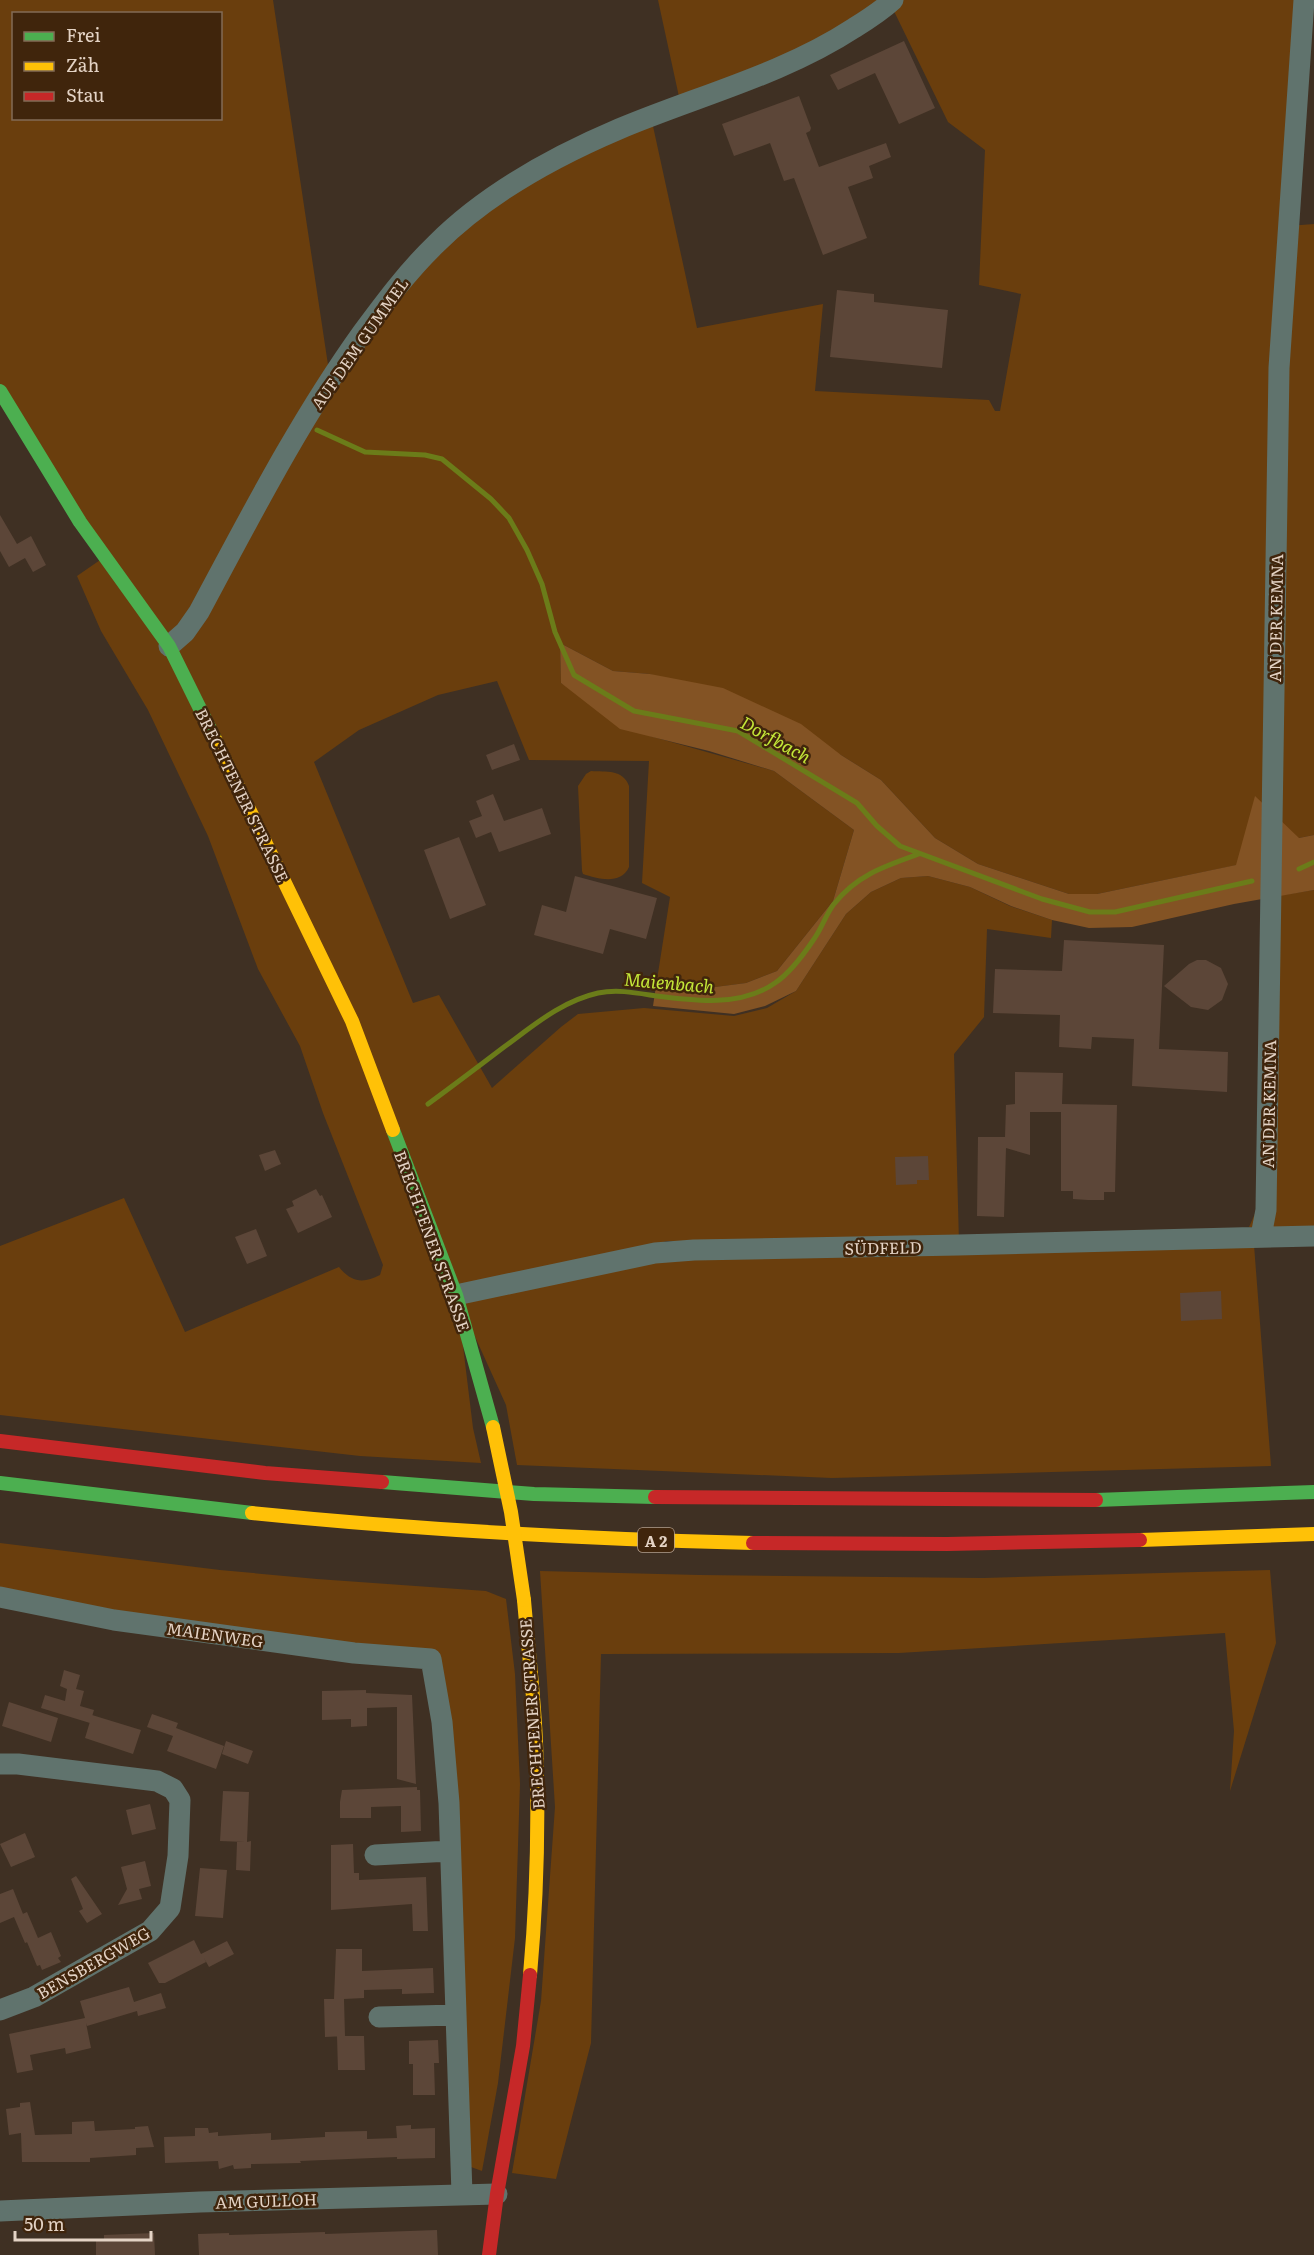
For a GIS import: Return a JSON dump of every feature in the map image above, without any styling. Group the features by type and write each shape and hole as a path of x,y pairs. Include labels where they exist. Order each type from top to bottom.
{"main road":[{"name":"BRECHTENER STRASSE","path":"0,391 92,540 169,646 307,924 352,1022 456,1295 493,1427 511,1512 524,1600 536,1739 538,1821 536,1905 523,2046 497,2194 489,2255"},
{"path":"0,1441 265,1473 534,1494 711,1499 1062,1502 1314,1492"},
{"name":"A 2","path":"0,1483 62,1492 351,1523 592,1538 801,1544 990,1544 1314,1534"}],"street":[{"name":"AUF DEM GUMMEL","path":"169,646 185,632 199,612 276,467 330,379 379,309 437,243 464,219 527,174 620,129 816,51 893,0"},
{"name":"AN DER KEMNA","path":"1261,1236 1266,1210 1279,368 1304,0"},
{"name":"SÜDFELD","path":"456,1295 655,1252 1314,1236"},
{"name":"MAIENWEG","path":"0,1597 114,1620 354,1653 431,1659 442,1722 449,1803 450,1851"},
{"name":"BENSBERGWEG","path":"0,1764 18,1764 157,1781 173,1789 180,1800 178,1856 170,1908 150,1931 33,1997 0,2010"},
{"path":"375,1855 450,1851 462,2194"},
{"path":"379,2018 456,2015"},
{"name":"AM GULLOH","path":"0,2211 497,2194"}],"shaded area":[{"path":"0,0 273,0 330,378 464,218 651,117 697,328 823,304 815,391 989,400 995,411 1000,411 1021,294 979,285 985,150 948,122 890,3 681,106 658,0 1304,0 1288,226 1314,224 1314,835 1299,838 1237,865 1097,894 1069,894 978,864 935,838 881,780 841,755 650,674 613,671 560,643 561,683 650,736 774,771 854,830 833,901 777,971 746,983 684,991 656,986 670,897 642,883 649,761 529,760 497,681 438,695 359,730 314,762 413,1003 439,995 492,1088 578,1014 644,1008 734,1016 767,1008 796,991 846,914 871,892 901,878 928,876 970,887 1010,906 1052,920 1051,938 987,929 984,1017 954,1054 959,1243 667,1241 469,1291 654,1259 1254,1245 1271,1466 832,1478 517,1465 506,1405 457,1297 473,1428 481,1463 360,1456 0,1415 0,1246 124,1198 185,1332 339,1267 348,1276 358,1280 368,1280 380,1275 383,1265 323,1113 300,1046 258,969 208,836 148,710 101,631 77,576 103,558 0,388"},
{"path":"560,643 613,671 650,674 723,688 801,724 841,755 881,780 935,838 978,864 1069,894 1097,894 1236,865 1255,796 1299,838 1314,835 1314,890 1234,904 1132,927 1089,928 1052,920 1011,906 970,887 928,876 901,878 871,892 846,914 796,991 765,1006 734,1014 653,1006 656,986 684,991 746,983 777,971 833,901 854,830 774,771 709,751 620,729 561,683"},
{"path":"591,771 618,774 629,786 629,867 625,873 615,878 595,878 583,874 582,871 578,786 586,774"},
{"path":"1314,890 1314,1227 1249,1227 1262,1198 1270,897"},
{"path":"0,1543 220,1570 486,1591 506,1599 515,1674 520,1784 515,1938 498,2083 482,2171 460,2163 431,1659 0,1597"},
{"path":"1270,1570 1276,1643 1230,1791 1234,1731 1225,1633 899,1653 601,1654 591,2043 556,2179 512,2173 541,2001 555,1807 540,1571 983,1578"}],"building":[{"path":"904,41 935,108 899,124 875,73 838,90 830,75"},
{"path":"799,96 811,128 806,133 819,167 886,143 891,157 869,166 873,178 848,187 867,238 823,255 794,178 784,181 770,143 734,156 722,124"},
{"path":"837,290 874,294 874,302 948,310 942,368 830,357"},
{"path":"0,515 17,544 31,536 46,565 33,572 25,558 9,567 0,551"},
{"path":"514,744 520,760 492,770 486,755"},
{"path":"493,794 504,821 542,808 551,834 499,852 491,832 476,838 469,821 482,816 476,801"},
{"path":"459,837 486,905 450,919 424,850"},
{"path":"575,876 657,898 646,939 610,929 603,954 534,935 542,905 566,912"},
{"path":"1064,940 1164,945 1159,1049 1228,1052 1227,1092 1132,1086 1134,1039 1092,1037 1091,1049 1059,1047 1060,1015 993,1013 995,969 1062,971"},
{"path":"1197,960 1206,960 1221,968 1228,984 1222,1000 1208,1010 1191,1007 1164,986 1189,964"},
{"path":"1015,1072 1063,1073 1062,1104 1117,1105 1115,1192 1104,1192 1104,1200 1088,1200 1073,1199 1073,1191 1061,1191 1061,1112 1030,1112 1030,1155 1006,1148 1004,1217 977,1216 978,1137 1005,1137 1006,1105 1015,1104"},
{"path":"275,1150 281,1164 265,1171 259,1155"},
{"path":"928,1156 929,1180 917,1180 917,1184 896,1185 895,1157"},
{"path":"316,1189 320,1196 322,1195 332,1217 298,1233 286,1209 294,1206 292,1201"},
{"path":"256,1229 267,1256 247,1264 235,1237"},
{"path":"1221,1291 1222,1319 1181,1321 1180,1293"},
{"path":"64,1670 80,1675 76,1689 84,1691 80,1706 94,1710 90,1723 41,1708 45,1695 65,1701 67,1689 60,1686"},
{"path":"366,1690 366,1693 412,1695 416,1784 397,1779 397,1707 367,1708 367,1726 351,1727 351,1719 322,1720 322,1691"},
{"path":"9,1702 58,1718 51,1742 2,1726"},
{"path":"152,1714 178,1723 176,1728 224,1746 216,1769 167,1751 173,1736 147,1727"},
{"path":"92,1715 141,1730 133,1754 85,1738"},
{"path":"226,1741 253,1751 248,1764 222,1754"},
{"path":"417,1787 417,1790 420,1790 421,1831 401,1832 401,1806 371,1807 371,1818 340,1818 342,1790"},
{"path":"223,1791 249,1792 247,1842 251,1841 250,1871 236,1870 237,1842 245,1842 220,1841"},
{"path":"150,1804 156,1829 132,1835 126,1810"},
{"path":"25,1833 35,1857 11,1867 0,1844"},
{"path":"353,1844 354,1873 359,1873 359,1880 426,1877 428,1931 413,1931 412,1904 331,1910 331,1845"},
{"path":"145,1861 151,1886 139,1889 142,1899 118,1905 127,1889 121,1867"},
{"path":"200,1868 227,1870 223,1918 195,1916"},
{"path":"76,1876 102,1914 87,1923 79,1911 83,1909 71,1879"},
{"path":"13,1889 23,1914 27,1912 38,1938 51,1932 61,1956 58,1958 61,1962 42,1970 40,1965 37,1966 14,1917 0,1923 0,1894"},
{"path":"194,1940 201,1954 227,1941 234,1954 209,1967 204,1958 206,1962 165,1983 159,1983 148,1963"},
{"path":"336,1949 362,1949 362,1971 433,1968 434,1993 402,1994 402,1989 364,1990 364,1998 344,1999 345,2036 325,2037 324,1999 334,1999"},
{"path":"129,1987 134,2002 161,1993 166,2008 138,2016 137,2011 87,2026 86,2023 91,2048 66,2054 65,2048 30,2055 33,2070 17,2073 9,2034 85,2018 80,2001"},
{"path":"337,2036 364,2036 365,2070 338,2070"},
{"path":"438,2040 439,2063 434,2063 435,2095 413,2095 413,2064 409,2064 409,2041"},
{"path":"30,2102 35,2135 72,2134 72,2122 94,2121 95,2131 148,2126 154,2147 136,2148 136,2155 90,2158 90,2162 22,2162 21,2133 9,2135 6,2109 20,2107 20,2103"},
{"path":"411,2125 411,2129 435,2128 435,2158 397,2159 397,2157 300,2161 301,2163 251,2164 251,2168 234,2169 233,2165 219,2169 218,2161 165,2163 164,2137 195,2136 195,2128 208,2128 209,2133 218,2132 218,2136 271,2133 271,2140 325,2137 325,2132 367,2131 367,2139 397,2138 396,2126"},
{"path":"437,2230 438,2255 199,2255 198,2234 325,2232 325,2234"},
{"path":"154,2233 155,2255 96,2255 96,2240 104,2240 104,2235"}],"waterway":[{"name":"Dorfbach","path":"317,430 365,452 425,455 442,459 491,499 509,518 527,550 542,584 555,632 574,675 634,711 738,731 857,803 877,826 900,846 1042,899 1090,912 1115,912 1252,881"},
{"name":"Maienbach","path":"428,1104 537,1022 585,997 620,991 686,999 717,1000 733,999 762,991 781,979 796,963 817,935 834,904 852,886 883,867 919,854"},
{"name":"Dorfbach","path":"1299,869 1314,862"}],"traffic: fast":[{"path":"0,391 80,522 169,646 215,739"},
{"path":"393,1130 456,1295 493,1427"},
{"path":"382,1482 534,1494 655,1497"},
{"path":"0,1483 252,1513"},
{"path":"1096,1500 1314,1492"}],"traffic: slow":[{"path":"215,739 352,1021 393,1130"},
{"path":"493,1427 511,1512 524,1600"},
{"path":"252,1513 502,1533 753,1543"},
{"path":"1140,1540 1314,1534"},
{"path":"524,1600 534,1707 537,1771 537,1858 530,1975"}],"traffic: jam":[{"path":"0,1441 265,1473 382,1482"},
{"path":"655,1497 1096,1500"},
{"path":"753,1543 947,1544 1140,1540"},
{"path":"489,2255 497,2194 523,2046 530,1975"}]}
